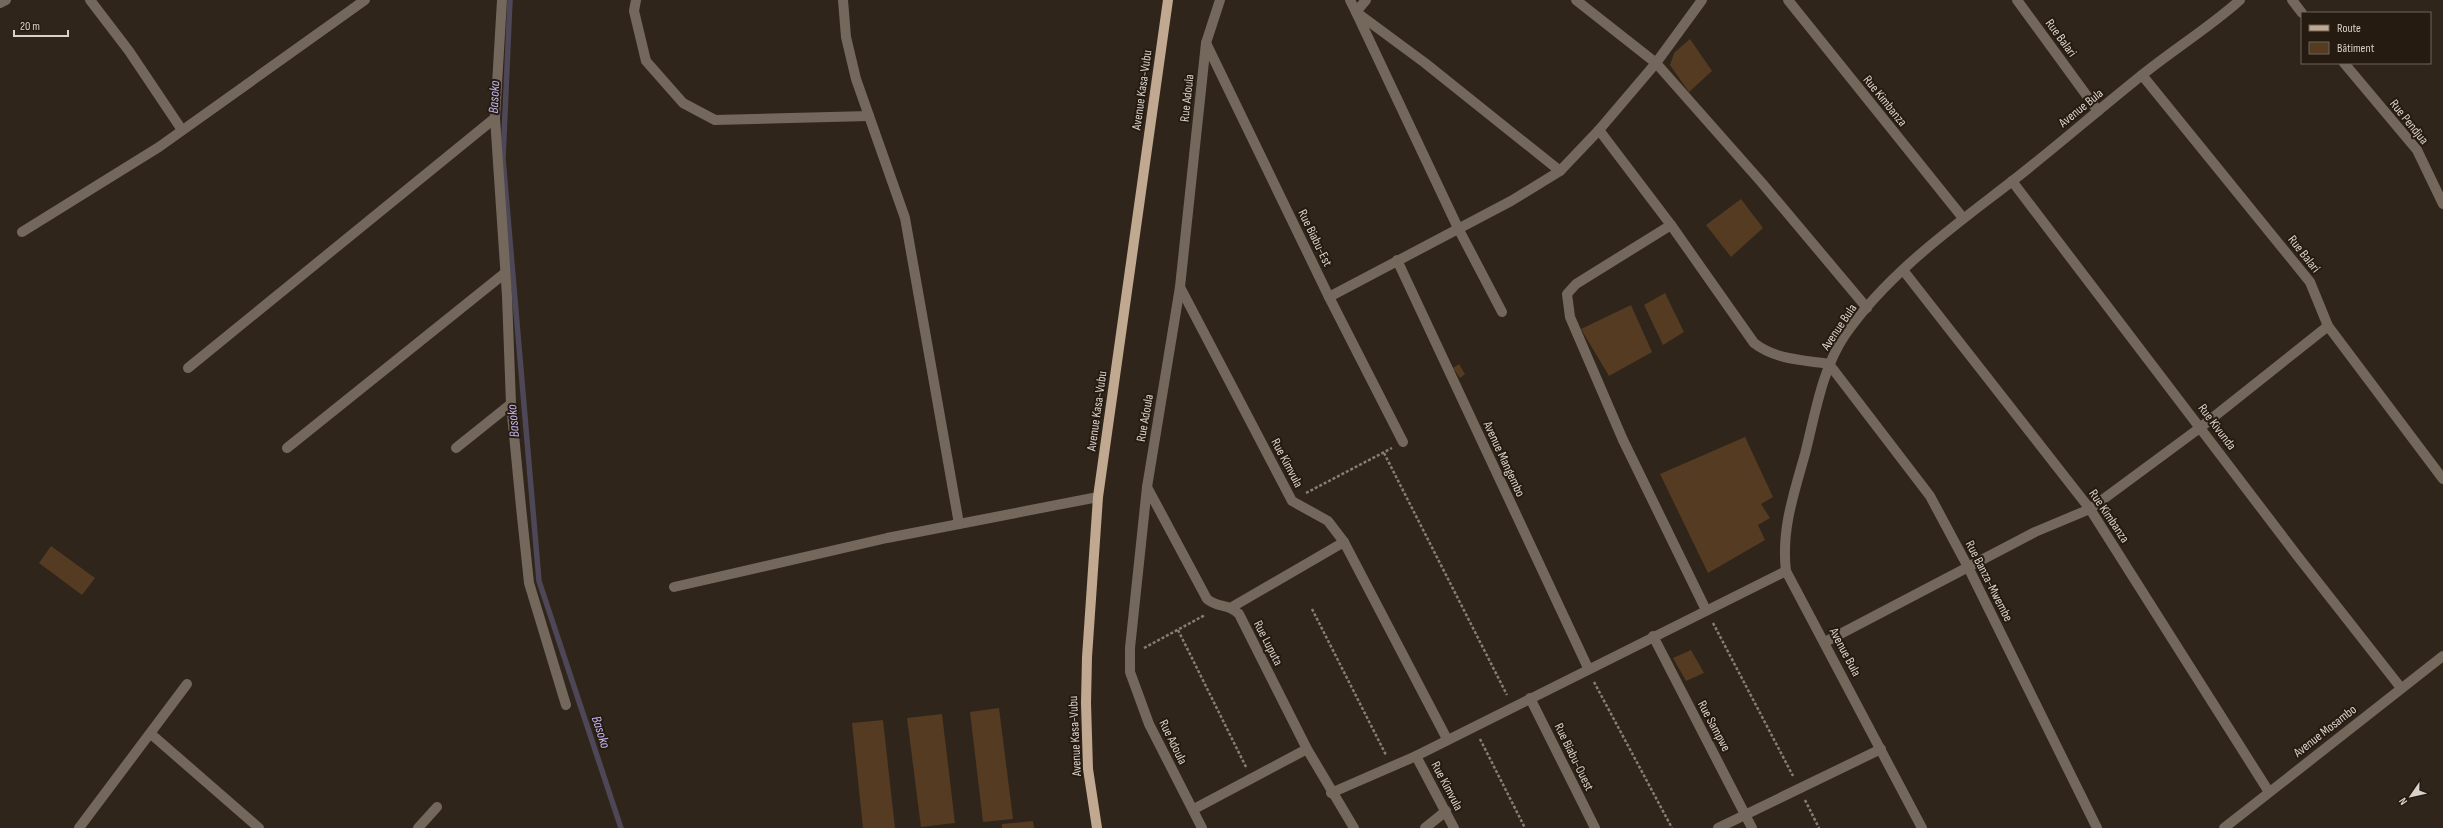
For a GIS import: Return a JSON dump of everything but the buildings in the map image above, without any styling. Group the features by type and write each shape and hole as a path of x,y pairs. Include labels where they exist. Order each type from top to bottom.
{"main road":[{"name":"Avenue Kasa-Vubu","path":"1097,828 1088,769 1086,657 1098,496 1168,0"}],"street":[{"path":"0,3 6,0"},
{"path":"90,0 129,51 182,130"},
{"path":"22,232 182,130 365,0"},
{"path":"502,0 494,118 505,273 512,404 529,583 566,706"},
{"path":"636,0 634,11 646,61 683,103 715,120 869,116"},
{"path":"843,0 846,37 856,79 905,218 959,524"},
{"name":"Rue Adoula","path":"1202,828 1194,809 1167,762 1149,724 1130,672 1130,648 1147,486 1180,287 1206,43 1220,0"},
{"path":"1350,0 1458,228 1502,312"},
{"path":"1356,12 1366,0"},
{"path":"1576,0 1656,63 1762,183 1867,308"},
{"path":"1329,297 1511,201 1560,171 1599,130 1656,63 1702,0"},
{"name":"Rue Kimbanza","path":"1788,0 1963,218"},
{"name":"Rue Balari","path":"2017,0 2098,111"},
{"path":"2292,0 2301,12"},
{"name":"Avenue Bula","path":"1922,828 1882,749 1786,571 1783,542 1797,482 1829,364 1845,335 1867,308 1903,270 1963,218 2012,181 2142,75 2237,1"},
{"path":"1356,12 1425,63 1560,171"},
{"name":"Rue Biabu-Est","path":"1206,43 1329,297 1403,442"},
{"name":"Rue Pendjua","path":"2345,64 2417,150 2443,204"},
{"name":"Rue Balari","path":"2142,75 2310,282 2328,326 2443,479"},
{"path":"188,368 494,118"},
{"path":"1599,130 1671,225 1754,343 1765,352 1779,357 1829,364"},
{"name":"Rue Kivunda","path":"2012,181 2201,427 2299,558 2401,688"},
{"path":"1671,225 1576,284 1567,294 1570,317 1622,440 1706,610"},
{"name":"Avenue Mangembo","path":"1397,260 1588,668"},
{"name":"Rue Kimbanza","path":"1903,270 2090,509 2269,792"},
{"path":"287,448 505,273"},
{"name":"Rue Kimvula","path":"1180,287 1292,501 1328,520 1344,542 1447,739"},
{"path":"1825,642 2035,532 2090,509 2201,427 2328,326"},
{"name":"Rue Banza-Mwembe","path":"1829,364 1930,496 1968,566 2097,828"},
{"path":"456,448 512,404"},
{"name":"Rue Luputa","path":"1147,486 1207,599 1215,606 1227,606 1240,614 1307,749 1331,792 1354,828"},
{"path":"674,587 887,538 1098,496"},
{"path":"1227,606 1344,542"},
{"path":"1331,792 1416,756 1588,668 1786,571"},
{"name":"Rue Sampwe","path":"1653,636 1752,828"},
{"name":"Avenue Mosambo","path":"2224,828 2443,656"},
{"path":"79,828 187,684"},
{"name":"Rue Biabu-Ouest","path":"1530,698 1595,828"},
{"path":"150,734 259,828"},
{"path":"1194,809 1307,749"},
{"path":"1718,828 1882,749"},
{"name":"Rue Kimvula","path":"1416,756 1454,828"},
{"path":"418,828 437,807"},
{"path":"1426,828 1446,811"}],"path":[{"path":"1292,501 1403,442"},
{"path":"1384,453 1513,706"},
{"path":"1130,648 1144,648 1227,606"},
{"path":"1312,609 1392,766"},
{"path":"1706,610 1819,828"},
{"path":"1178,630 1252,778"},
{"path":"1588,668 1672,828"},
{"path":"1474,726 1525,828"}],"waterway":[{"name":"Basoko","path":"510,0 503,159 539,581 621,828"}]}
